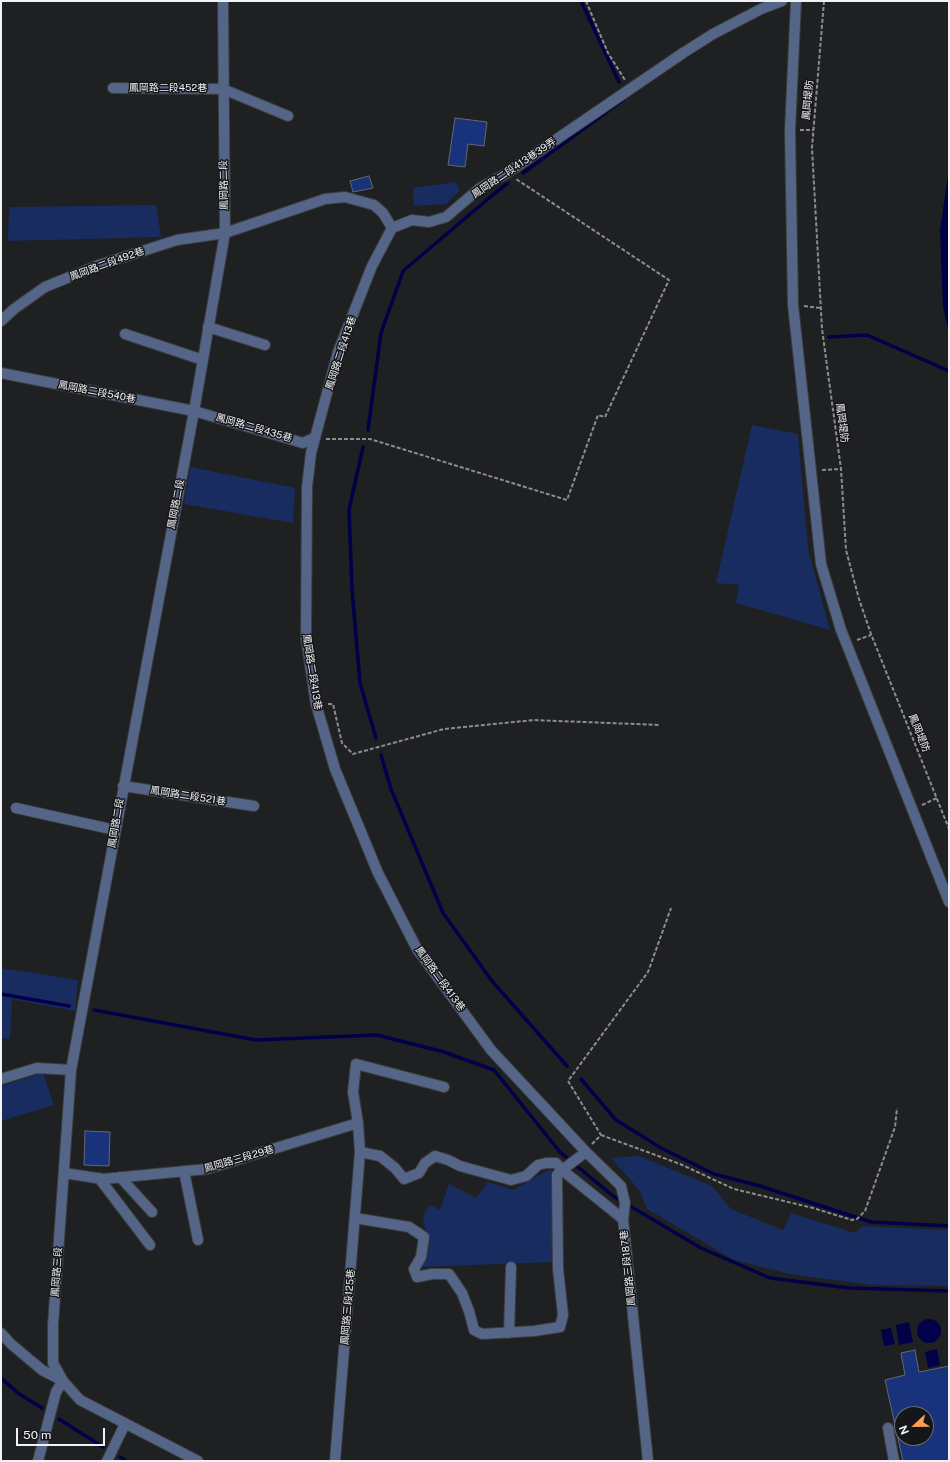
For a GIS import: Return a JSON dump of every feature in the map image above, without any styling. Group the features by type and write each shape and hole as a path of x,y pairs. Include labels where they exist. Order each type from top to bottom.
{"street":[{"name":"鳳岡路二段","path":"84,1004 123,786 194,411 225,233 223,1"},
{"name":"鳳岡路二段413巷39弄","path":"392,228 412,220 429,222 446,217 480,188 507,173 630,88 713,34 761,9 782,1"},
{"path":"796,1 790,131 793,305 821,564 846,645 949,902"},
{"name":"鳳岡路二段452巷","path":"113,88 223,89"},
{"path":"223,89 288,116"},
{"path":"225,233 325,199 345,196 374,205 383,213 392,228"},
{"name":"鳳岡路二段413巷","path":"392,228 372,266 338,352 311,453 307,487 306,638 316,704 335,769 378,873 417,949 491,1050 586,1152 621,1186 625,1203 623,1219"},
{"name":"鳳岡路二段492巷","path":"1,321 14,309 45,287 99,265 177,240 225,233"},
{"path":"208,327 265,345"},
{"path":"125,334 203,360"},
{"name":"鳳岡路二段540巷","path":"1,373 194,411"},
{"name":"鳳岡路二段435巷","path":"194,411 302,442 314,438"},
{"name":"鳳岡路二段521巷","path":"123,786 254,806"},
{"path":"16,808 115,830"},
{"name":"鳳岡路三段","path":"84,1004 72,1070 53,1325 53,1363 63,1381 80,1400 198,1461"},
{"path":"360,1152 358,1123 353,1092 356,1064 444,1087"},
{"path":"1,1079 37,1068 72,1070"},
{"name":"鳳岡路三段29巷","path":"64,1173 99,1178 207,1169 358,1123"},
{"name":"鳳岡路三段187巷","path":"360,1152 380,1156 395,1168 404,1179 419,1173 425,1163 434,1156 448,1160 460,1166 511,1180 526,1176 538,1165 556,1163 562,1170 623,1219 648,1461"},
{"name":"鳳岡路三段125巷","path":"335,1461 360,1152"},
{"path":"355,1218 409,1227 424,1237 421,1258 414,1269 417,1276 449,1274 462,1293 474,1330 482,1334 534,1332 560,1327 563,1315 558,1268 557,1175 586,1152"},
{"path":"184,1171 198,1240"},
{"path":"120,1177 152,1212"},
{"path":"99,1178 150,1245"},
{"path":"509,1332 511,1267"},
{"path":"1,1333 11,1344 42,1370 63,1381 56,1392 38,1461"},
{"path":"107,1461 126,1424"},
{"path":"888,1428 894,1461"}],"path":[{"path":"586,1 608,53 630,88"},
{"name":"鳳岡堤防","path":"824,1 812,148 822,329 841,469 846,550 859,598 872,634 949,828"},
{"path":"314,438 370,439 567,500 598,415 605,417 669,280 507,173"},
{"path":"793,305 821,308"},
{"path":"811,471 841,469"},
{"path":"846,645 872,634"},
{"path":"316,704 333,704 342,743 353,754 444,729 534,720 659,725"},
{"path":"912,809 937,798"},
{"path":"671,908 648,972 568,1081 601,1135 680,1164 734,1190 792,1202 852,1220 857,1219 865,1211 895,1127 898,1108"},
{"path":"586,1152 601,1135"}],"shaded area":[{"path":"949,168 949,334 943,307 940,231"},
{"path":"456,182 460,190 446,204 414,206 413,188"},
{"path":"156,205 161,237 8,241 9,207"},
{"path":"752,425 798,434 808,549 830,630 736,603 739,585 716,583"},
{"path":"190,467 295,488 293,523 184,504"},
{"path":"1,968 78,980 75,1011 12,999 10,1039 1,1038"},
{"path":"43,1073 54,1105 1,1121 1,1086"},
{"path":"639,1156 712,1186 731,1209 783,1230 791,1213 855,1233 862,1226 949,1230 949,1286 871,1285 790,1274 734,1260 647,1209 640,1191 611,1158"},
{"path":"552,1168 553,1262 422,1267 426,1236 423,1216 430,1205 440,1210 449,1184 476,1198 488,1182 513,1190"},
{"path":"929,1319 937,1323 941,1331 937,1339 929,1343 921,1339 917,1331 921,1323"},
{"path":"909,1322 913,1342 899,1345 896,1325"},
{"path":"891,1328 895,1344 884,1346 881,1330"},
{"path":"937,1349 940,1365 928,1368 925,1352"}],"building":[{"path":"455,118 487,122 484,146 468,144 465,167 448,165"},
{"path":"369,176 373,188 353,192 350,181"},
{"path":"85,1131 110,1132 109,1166 84,1165"},
{"path":"915,1350 919,1372 949,1366 949,1461 903,1461 900,1446 934,1446 934,1406 894,1406 894,1420 885,1380 905,1375 901,1353"}],"waterway":[{"path":"581,1 619,82"},
{"path":"523,173 623,100"},
{"path":"368,430 381,333 403,271 508,183"},
{"path":"829,337 867,335 949,371"},
{"path":"363,447 349,510 352,589 360,683 376,738"},
{"path":"381,755 391,789 443,913 492,981 567,1066"},
{"path":"1,994 69,1006"},
{"path":"94,1010 256,1040 377,1035 444,1052 494,1070 560,1152 613,1196 701,1248 770,1278 849,1288 949,1291"},
{"path":"581,1079 616,1120 661,1148 714,1174 760,1186 871,1222 949,1226"},
{"path":"1,1378 18,1393 42,1408"},
{"path":"59,1419 103,1447"},
{"path":"120,1457 126,1461"}]}
